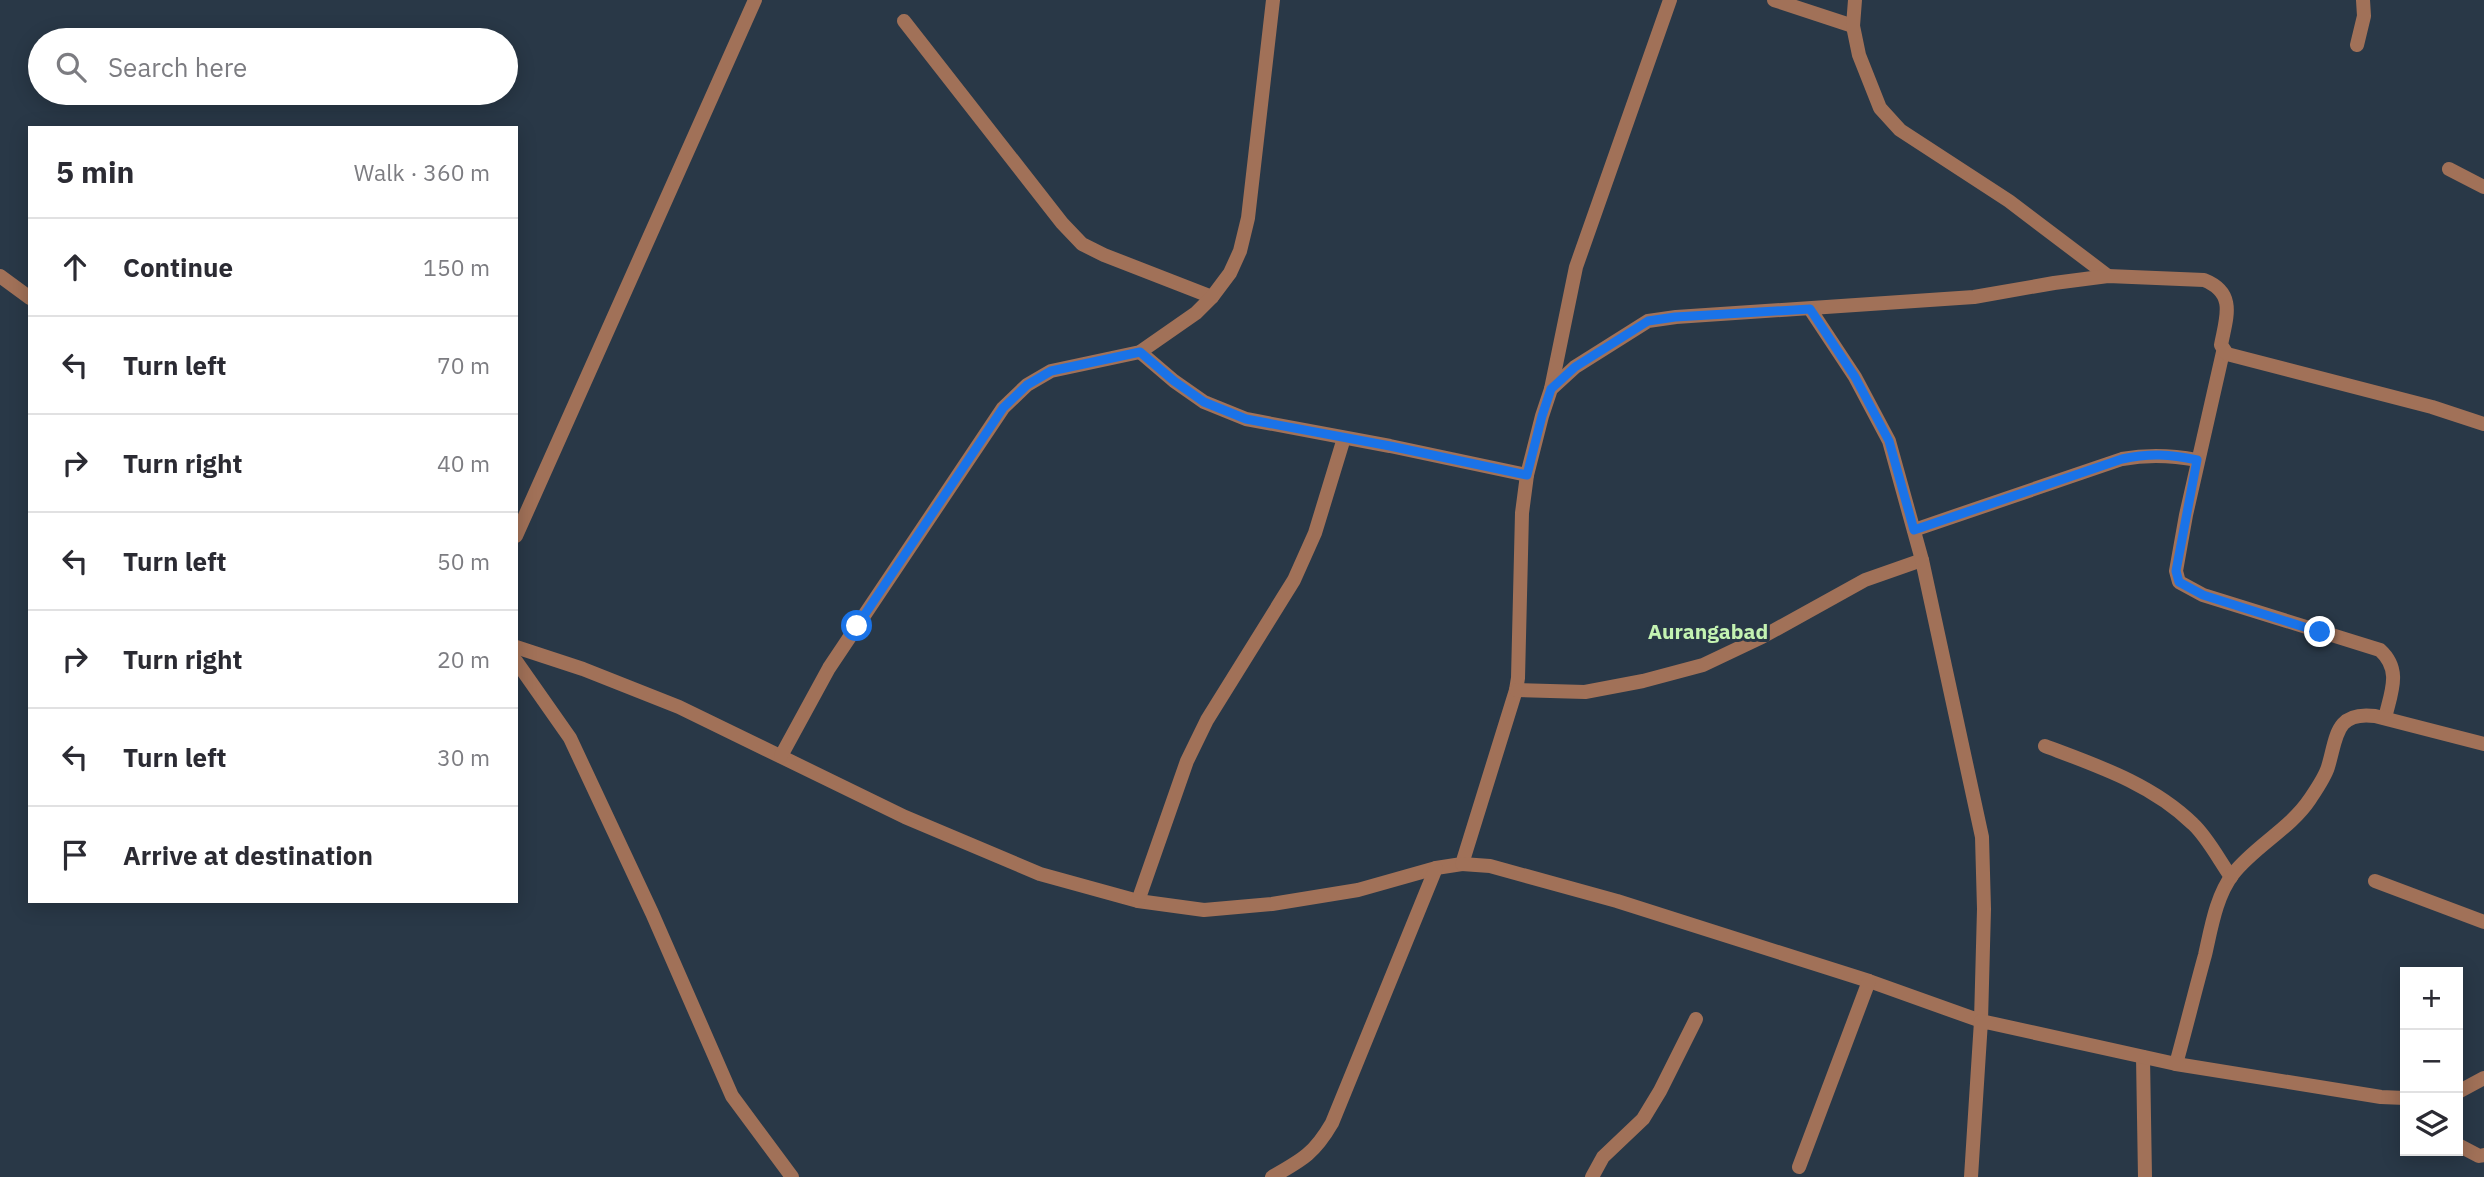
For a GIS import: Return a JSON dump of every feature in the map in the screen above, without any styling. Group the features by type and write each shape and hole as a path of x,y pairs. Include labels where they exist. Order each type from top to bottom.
{"street":[{"path":"518,532 755,0"},
{"path":"781,756 829,668 1003,408 1027,385 1051,371 1140,352 1196,313 1213,297 1230,273 1240,251 1248,218 1273,0"},
{"path":"1462,864 1516,691 1522,513 1527,475 1551,389 1576,267 1670,0"},
{"path":"1774,0 1853,26"},
{"path":"1855,0 1853,26 1859,55 1880,108 1900,130 2008,201 2108,276"},
{"path":"2357,45 2364,16 2363,0"},
{"path":"904,21 1062,223 1082,244 1213,297"},
{"path":"2449,169 2484,187"},
{"path":"0,276 28,297"},
{"path":"1551,389 1575,367 1648,321 1974,297 2108,276 2204,280 2215,284 2225,294 2227,309 2221,345 2223,352 2197,460 2176,571 2179,582 2203,595 2380,650 2390,659 2393,669 2385,718"},
{"path":"1810,309 1855,377 1889,441 1922,560 1982,837 1984,909 1981,1021 1971,1177"},
{"path":"1140,352 1204,402 1246,419 1527,475"},
{"path":"2223,352 2432,407 2484,424"},
{"path":"1138,901 1187,761 1207,720 1294,580 1315,533 1345,438"},
{"path":"1914,530 2122,459 2144,454 2169,454 2197,460"},
{"path":"1516,691 1585,692 1643,681 1703,665 1762,637 1865,580 1922,560"},
{"path":"518,648 583,669 679,707 905,817 1040,874 1138,901 1204,910 1272,904 1358,890 1436,868 1462,864 1490,866 1617,901 1869,981 1981,1021 2176,1064 2400,1098"},
{"path":"518,664 570,738 652,913 732,1096 792,1177"},
{"path":"2176,1064 2216,912 2231,877 2250,855 2309,802 2328,769 2333,743 2340,726 2361,714 2484,744"},
{"path":"2045,746 2104,768 2154,791 2195,825 2231,877"},
{"path":"1272,1177 1303,1160 1319,1144 1332,1123 1436,868"},
{"path":"2375,881 2484,922"},
{"path":"1799,1167 1869,981"},
{"path":"1592,1177 1603,1157 1643,1119 1696,1018"},
{"path":"2143,1056 2145,1177"},
{"path":"2463,1089 2484,1078"},
{"path":"2463,1148 2479,1156 2484,1155"}],"district":[{"name":"Aurangabad","path":"1708,632"}],"route":[{"path":"857,626 1003,408 1027,385 1051,371 1140,352 1204,402 1246,419 1527,475 1551,389 1575,367 1648,321 1810,309 1855,377 1889,441 1914,530 2122,459 2144,454 2169,454 2197,460 2176,571 2179,582 2203,595 2320,632"}]}
